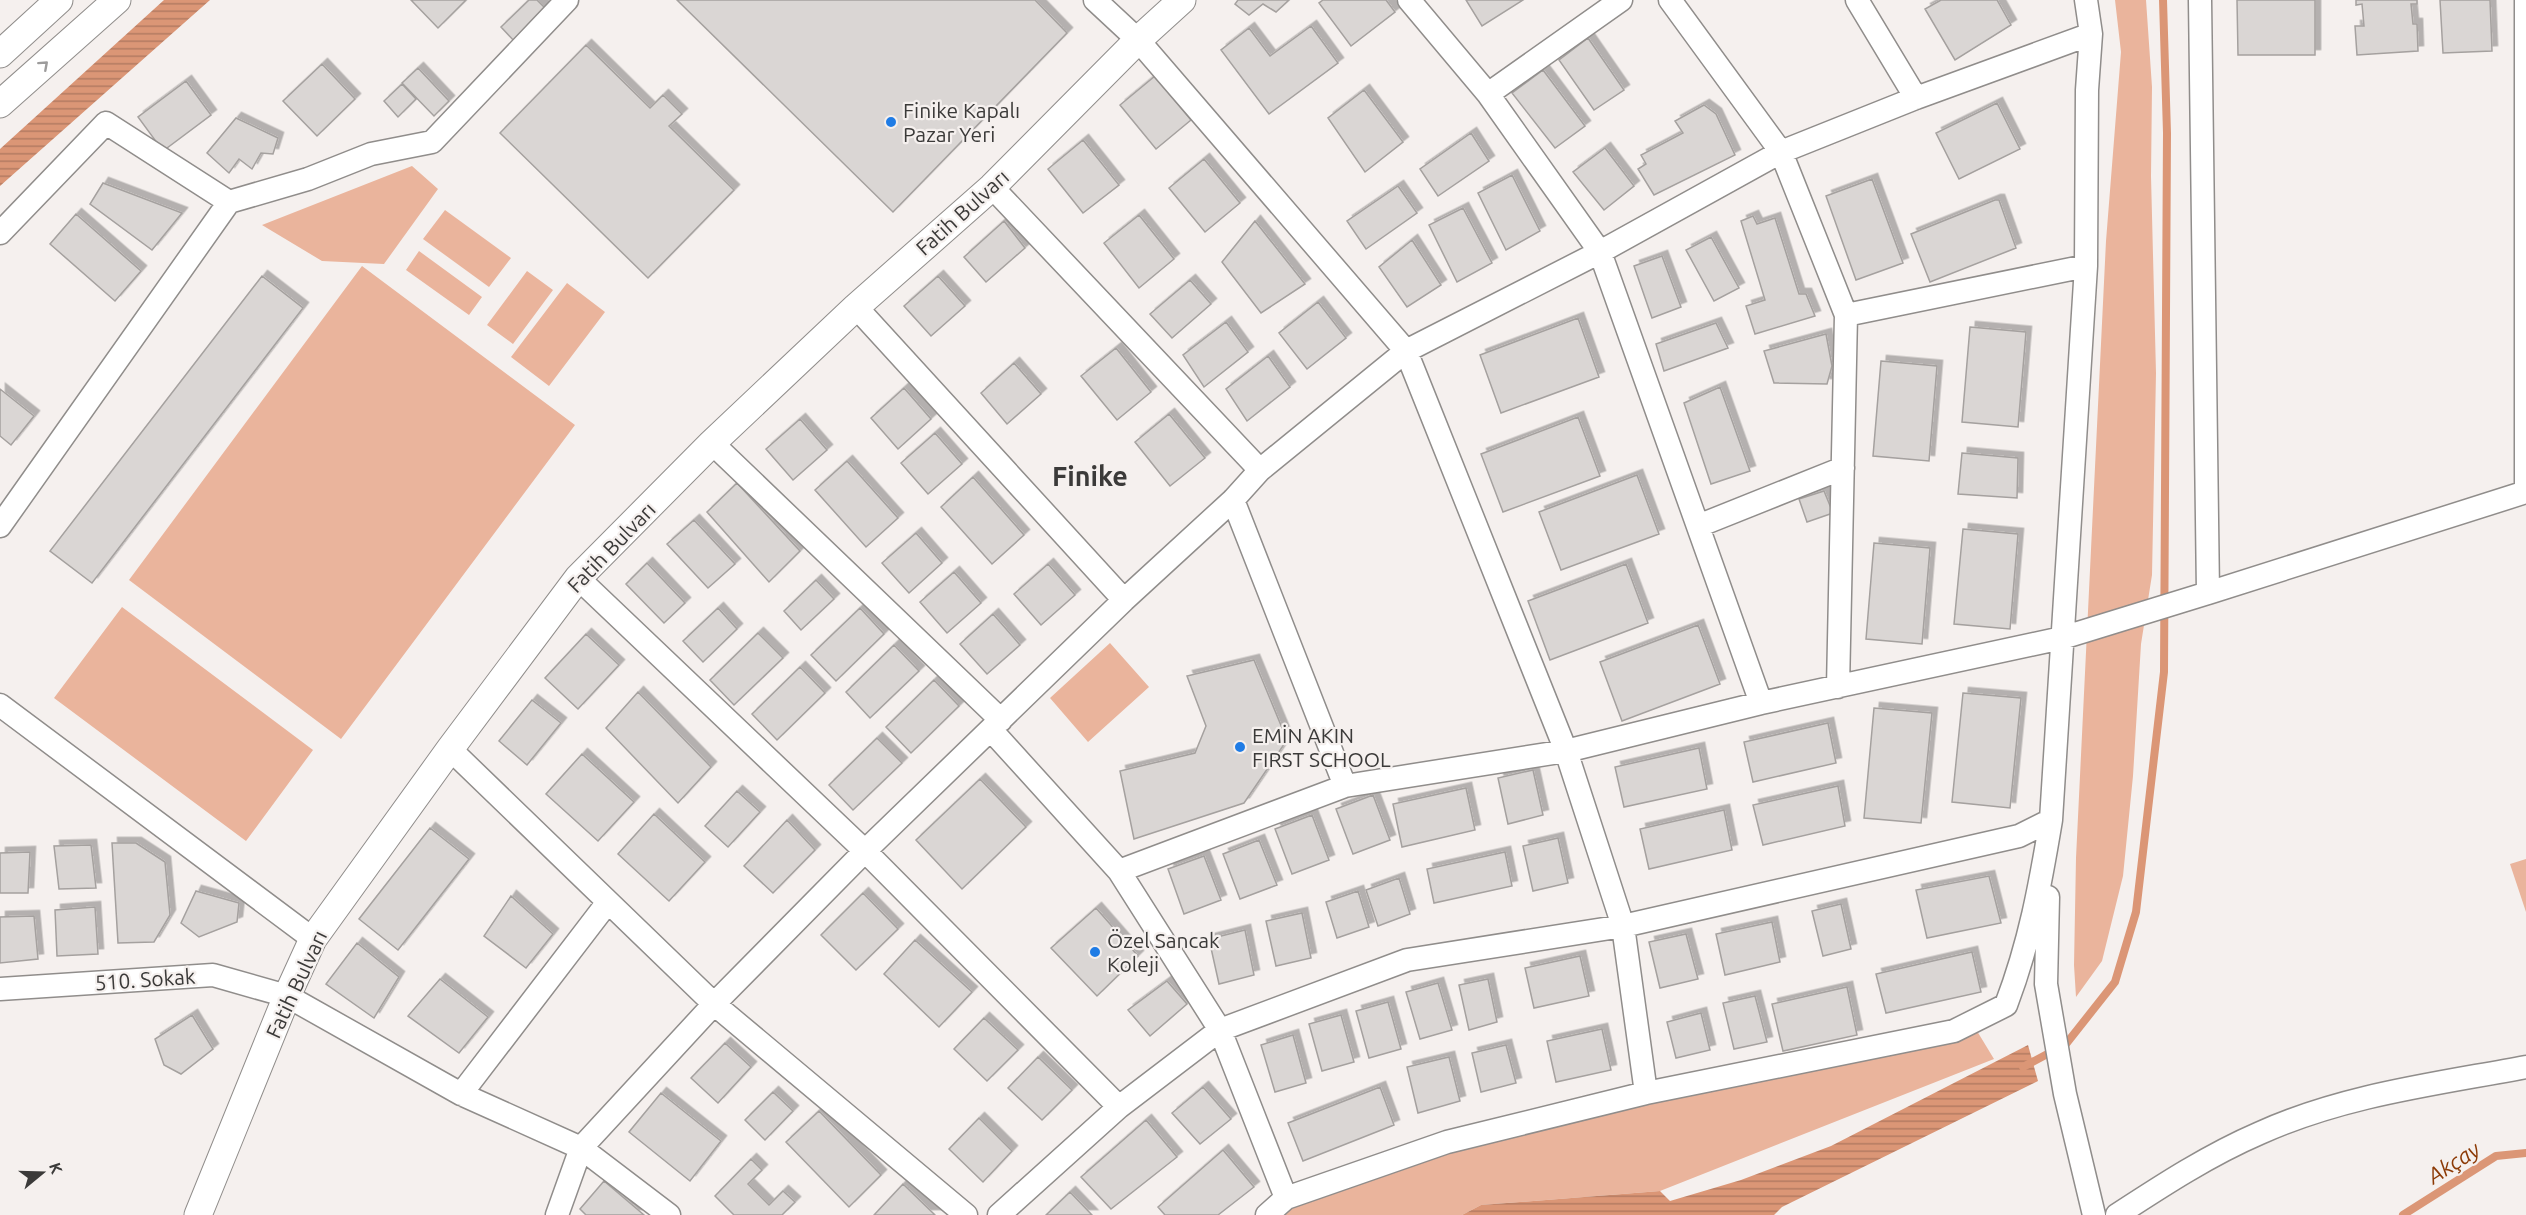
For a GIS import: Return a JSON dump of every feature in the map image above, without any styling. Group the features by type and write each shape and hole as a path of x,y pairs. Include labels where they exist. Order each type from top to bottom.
{"street":[{"path":"0,54 59,0"},
{"path":"0,104 117,0"},
{"path":"0,526 229,202 308,180 371,154 432,142 567,0"},
{"path":"1095,0 1138,40 1406,351 1566,751 1623,926 1646,1094"},
{"name":"Fatih Bulvarı","path":"198,1215 287,996 313,939 450,749 578,578 712,443 856,307 992,187 1138,40 1182,0"},
{"path":"1409,0 1488,94 1600,252 1761,702"},
{"path":"1488,94 1621,0"},
{"path":"1670,0 1781,152 1846,315 1838,687"},
{"path":"1857,0 1916,98"},
{"path":"2086,0 2091,34 2086,90 2086,266 2051,820 2046,984 2065,1094 2094,1215"},
{"path":"2200,0 2208,593"},
{"path":"1119,872 1345,786 1566,751 1761,702 2062,638 2526,492 2526,0"},
{"path":"557,1215 581,1148 714,1004 865,851 1124,600 1233,500 1260,470 1406,351 1600,252 1781,152 1916,98 2091,34"},
{"path":"0,233 106,123 229,202"},
{"path":"992,187 1260,470"},
{"path":"1846,315 2086,266"},
{"path":"856,307 1124,600"},
{"path":"712,443 996,725 1119,872 1220,1030 1286,1198"},
{"path":"1698,526 1843,468"},
{"path":"1233,500 1345,786"},
{"path":"578,578 865,851 1119,1107"},
{"path":"3,716 313,939"},
{"path":"450,749 714,1004 966,1215"},
{"path":"999,1215 1119,1107 1220,1030 1407,960 1623,926 2019,836 2051,820"},
{"path":"1267,1215 1286,1198 1447,1142 1646,1094 1954,1031 2006,1005 2036,911 2051,820"},
{"path":"461,1094 608,902"},
{"name":"510. Sokak","path":"0,989 213,975 287,996 461,1094 581,1148 669,1215"},
{"path":"2116,1215 2220,1152 2304,1116 2386,1093 2526,1067"}],"shaded area":[{"path":"164,0 210,0 0,186 0,149"},
{"path":"2115,0 2146,0 2152,87 2151,176 2156,373 2152,575 2141,644 2133,776 2123,876 2102,961 2076,997 2074,965 2076,858 2106,241 2121,52"},
{"path":"412,166 438,189 384,264 322,261 262,225"},
{"path":"445,210 511,258 489,287 423,239"},
{"path":"419,251 482,297 469,315 406,270"},
{"path":"362,266 575,425 341,739 129,580"},
{"path":"527,271 553,290 513,344 487,325"},
{"path":"567,283 605,312 549,386 511,357"},
{"path":"122,607 313,750 246,841 54,698"},
{"path":"1110,643 1149,687 1088,742 1050,698"},
{"path":"2526,859 2526,912 2510,864"},
{"path":"1977,1031 1994,1059 1660,1191 1481,1205 1462,1215 1267,1215 1447,1142"},
{"path":"2028,1045 2038,1081 1782,1207 1774,1215 1462,1215 1481,1205 1660,1191 1670,1201 1741,1180 1831,1146"}],"building":[{"path":"411,0 466,0 438,28"},
{"path":"529,0 537,0 548,11 515,42 501,27"},
{"name":"Finike Kapalı Pazar Yeri","path":"677,0 1035,0 1067,33 893,212"},
{"path":"1238,0 1289,0 1276,12 1263,4 1249,15 1235,4"},
{"path":"1323,0 1386,0 1395,12 1351,46 1319,3"},
{"path":"1466,0 1523,0 1482,26"},
{"path":"1941,0 1997,0 2011,25 1955,60 1925,9"},
{"path":"2237,0 2315,0 2315,55 2238,55"},
{"path":"2356,0 2417,0 2417,4 2411,4 2413,24 2417,24 2418,51 2357,55 2355,26 2364,26 2362,4 2356,5"},
{"path":"2440,0 2490,0 2492,51 2443,53"},
{"path":"1311,26 1338,63 1269,114 1221,50 1249,28 1270,56"},
{"path":"1588,38 1624,90 1594,110 1559,60"},
{"path":"586,45 650,108 663,95 682,114 669,126 734,190 648,278 500,133"},
{"path":"322,64 355,99 317,136 283,101"},
{"path":"418,68 449,101 434,116 402,83"},
{"path":"1543,70 1585,126 1555,148 1512,93"},
{"path":"1155,76 1191,120 1156,149 1120,105"},
{"path":"186,81 211,115 163,151 138,117"},
{"path":"402,84 416,99 398,117 384,101"},
{"path":"1364,90 1403,142 1365,172 1328,118"},
{"path":"1997,103 2020,149 1959,179 1936,133"},
{"path":"1704,105 1716,114 1735,155 1654,195 1638,169 1646,164 1641,155 1683,133 1675,121"},
{"path":"236,118 278,138 273,154 261,153 252,169 239,159 229,173 207,153"},
{"path":"1471,133 1489,161 1438,196 1420,169"},
{"path":"1083,140 1119,185 1083,213 1048,169"},
{"path":"1605,148 1634,186 1604,210 1573,172"},
{"path":"1204,159 1240,203 1205,232 1169,188"},
{"path":"1512,175 1540,231 1506,250 1478,193"},
{"path":"1872,179 1903,263 1856,280 1826,196"},
{"path":"103,183 182,213 152,250 90,204"},
{"path":"1398,186 1417,213 1366,249 1347,221"},
{"path":"1999,200 2016,248 1930,282 1911,234"},
{"path":"1463,208 1492,263 1457,282 1429,225"},
{"path":"76,214 141,271 115,301 50,244"},
{"path":"1139,215 1174,259 1139,288 1104,243"},
{"path":"1753,216 1757,224 1775,218 1799,294 1806,294 1815,316 1755,334 1746,306 1765,300 1741,221"},
{"path":"1004,221 1025,248 986,282 964,257"},
{"path":"1255,221 1305,284 1261,313 1222,262"},
{"path":"1711,237 1739,288 1714,301 1686,250"},
{"path":"1412,240 1441,285 1407,307 1379,267"},
{"path":"1662,256 1681,307 1652,318 1634,266"},
{"path":"262,276 303,308 92,583 50,551"},
{"path":"938,276 965,306 931,336 904,306"},
{"path":"1190,280 1211,304 1172,338 1150,314"},
{"path":"1318,302 1346,338 1307,369 1279,333"},
{"path":"1578,318 1599,377 1501,413 1480,355"},
{"path":"1226,322 1248,352 1204,387 1183,355"},
{"path":"1716,323 1728,348 1664,371 1656,344"},
{"path":"1970,327 2026,332 2018,427 1962,422"},
{"path":"1826,334 1832,366 1827,384 1774,383 1764,351"},
{"path":"1116,348 1151,392 1117,420 1081,376"},
{"path":"1268,356 1290,387 1247,421 1226,389"},
{"path":"1881,361 1937,366 1929,461 1873,456"},
{"path":"1014,363 1041,394 1007,424 981,393"},
{"path":"1720,387 1750,471 1711,484 1684,403"},
{"path":"904,388 931,419 898,449 871,418"},
{"path":"0,389 34,416 11,445 0,436"},
{"path":"1169,414 1205,458 1170,486 1135,442"},
{"path":"1578,417 1600,476 1503,512 1481,454"},
{"path":"800,419 827,450 793,480 766,449"},
{"path":"935,433 962,464 928,494 901,463"},
{"path":"1962,453 2018,458 2017,498 1958,494"},
{"path":"847,461 898,518 866,547 815,490"},
{"path":"1637,475 1659,534 1561,570 1539,512"},
{"path":"973,477 1024,535 992,564 941,507"},
{"path":"737,483 800,551 769,582 707,512"},
{"path":"1824,491 1833,513 1807,522 1799,499"},
{"path":"694,520 735,564 708,588 667,544"},
{"path":"1963,529 2018,534 2010,629 1954,624"},
{"path":"916,533 942,563 909,593 882,563"},
{"path":"1874,543 1930,548 1922,644 1866,639"},
{"path":"647,563 685,603 664,623 626,584"},
{"path":"1048,564 1075,595 1041,625 1014,594"},
{"path":"1626,564 1648,623 1550,660 1528,601"},
{"path":"954,572 981,603 947,633 920,602"},
{"path":"816,580 834,599 801,630 784,611"},
{"path":"718,608 737,629 703,662 683,641"},
{"path":"860,608 884,634 836,681 811,655"},
{"path":"993,614 1020,645 987,674 960,644"},
{"path":"1698,625 1720,684 1622,721 1600,662"},
{"path":"758,633 783,658 734,705 710,680"},
{"path":"586,634 619,665 578,709 545,678"},
{"path":"894,645 919,671 870,718 846,692"},
{"name":"EMİN AKIN FIRST SCHOOL","path":"1254,660 1287,740 1244,803 1134,839 1120,771 1195,753 1206,726 1187,676"},
{"path":"800,667 825,693 777,740 752,714"},
{"path":"934,680 959,706 911,753 886,727"},
{"path":"638,692 711,767 678,803 606,728"},
{"path":"1963,693 2021,698 2010,808 1952,802"},
{"path":"532,700 561,723 527,765 499,741"},
{"path":"1874,708 1932,713 1921,823 1864,818"},
{"path":"1828,723 1836,763 1753,782 1744,742"},
{"path":"877,738 902,763 853,810 829,785"},
{"path":"1699,748 1707,789 1624,807 1615,767"},
{"path":"582,754 634,802 598,841 546,794"},
{"path":"1533,770 1543,815 1508,824 1498,778"},
{"path":"980,779 1026,827 962,889 916,840"},
{"path":"1838,786 1845,826 1763,845 1753,805"},
{"path":"1466,788 1475,830 1402,847 1393,804"},
{"path":"737,791 760,812 728,847 705,826"},
{"path":"1373,795 1390,840 1353,854 1336,809"},
{"path":"1724,810 1732,850 1649,869 1640,829"},
{"path":"654,814 705,862 669,901 618,854"},
{"path":"1312,815 1329,860 1292,874 1275,829"},
{"path":"787,820 815,850 773,893 744,866"},
{"path":"430,828 469,859 398,950 359,919"},
{"path":"1558,838 1568,883 1533,891 1523,846"},
{"path":"1259,840 1277,885 1240,899 1223,854"},
{"path":"112,843 136,843 165,862 170,915 154,942 118,943"},
{"path":"91,845 96,888 59,889 54,846"},
{"path":"30,852 28,893 0,893 0,853"},
{"path":"1505,852 1512,886 1434,903 1427,869"},
{"path":"1204,856 1221,900 1184,914 1168,869"},
{"path":"1989,876 2001,923 1927,938 1916,890"},
{"path":"1399,878 1410,914 1378,926 1366,890"},
{"path":"196,891 239,903 237,922 199,937 181,923"},
{"path":"1358,891 1369,927 1337,938 1326,902"},
{"path":"863,893 898,929 856,970 821,935"},
{"path":"511,896 553,934 526,968 484,936"},
{"path":"1841,904 1851,949 1823,956 1812,911"},
{"path":"95,907 98,954 57,956 55,910"},
{"name":"Özel Sancak Koleji","path":"1096,908 1138,956 1097,996 1051,948"},
{"path":"1302,913 1311,958 1276,966 1266,921"},
{"path":"34,916 38,959 0,963 0,917"},
{"path":"1772,922 1780,962 1725,975 1716,934"},
{"path":"1245,930 1254,975 1219,984 1209,939"},
{"path":"1686,934 1698,979 1660,988 1649,942"},
{"path":"915,940 972,992 939,1027 884,974"},
{"path":"357,943 399,977 374,1018 326,984"},
{"path":"1972,952 1981,992 1886,1013 1876,974"},
{"path":"1580,956 1589,996 1534,1008 1525,968"},
{"path":"440,979 488,1017 459,1053 408,1016"},
{"path":"1488,979 1497,1022 1469,1030 1459,985"},
{"path":"1167,981 1187,1004 1150,1036 1128,1010"},
{"path":"1438,983 1452,1030 1420,1039 1406,992"},
{"path":"1847,987 1857,1035 1783,1051 1772,1004"},
{"path":"1755,996 1767,1042 1734,1049 1723,1003"},
{"path":"1388,1002 1401,1049 1369,1058 1356,1011"},
{"path":"1701,1013 1710,1050 1676,1058 1667,1022"},
{"path":"192,1015 213,1049 181,1074 164,1065 155,1039"},
{"path":"1341,1015 1354,1062 1322,1071 1309,1024"},
{"path":"984,1018 1018,1050 987,1081 954,1049"},
{"path":"1602,1029 1611,1070 1556,1082 1547,1041"},
{"path":"1293,1035 1306,1083 1275,1092 1261,1045"},
{"path":"725,1043 751,1067 718,1103 691,1078"},
{"path":"1506,1045 1516,1083 1481,1092 1472,1053"},
{"path":"1038,1057 1072,1090 1042,1120 1008,1088"},
{"path":"1449,1057 1460,1101 1418,1113 1407,1067"},
{"path":"1203,1087 1231,1119 1200,1144 1172,1113"},
{"path":"1380,1087 1394,1125 1303,1161 1288,1123"},
{"path":"773,1092 793,1111 765,1140 745,1120"},
{"path":"661,1093 721,1141 690,1181 629,1132"},
{"path":"819,1111 881,1175 849,1207 786,1142"},
{"path":"979,1118 1012,1151 983,1182 949,1149"},
{"path":"1146,1120 1177,1157 1111,1209 1081,1177"},
{"path":"1223,1150 1254,1187 1218,1215 1165,1215 1158,1207"},
{"path":"751,1159 762,1170 748,1184 769,1205 783,1191 795,1202 782,1215 734,1215 715,1196"},
{"path":"604,1181 644,1215 586,1215 580,1209"},
{"path":"903,1184 935,1215 874,1215"},
{"path":"1070,1192 1092,1215 1046,1215"}],"waterway":[{"path":"2023,1067 2066,1044 2115,982 2136,912 2164,672 2167,133 2163,0"},
{"name":"Akçay","path":"2403,1215 2496,1156 2526,1153"}],"place":[{"name":"Finike Kapalı Pazar Yeri","path":"891,122"},
{"name":"EMİN AKIN FIRST SCHOOL","path":"1240,747"},
{"name":"Özel Sancak Koleji","path":"1095,952"}],"district":[{"name":"Finike","path":"1090,476"}]}
